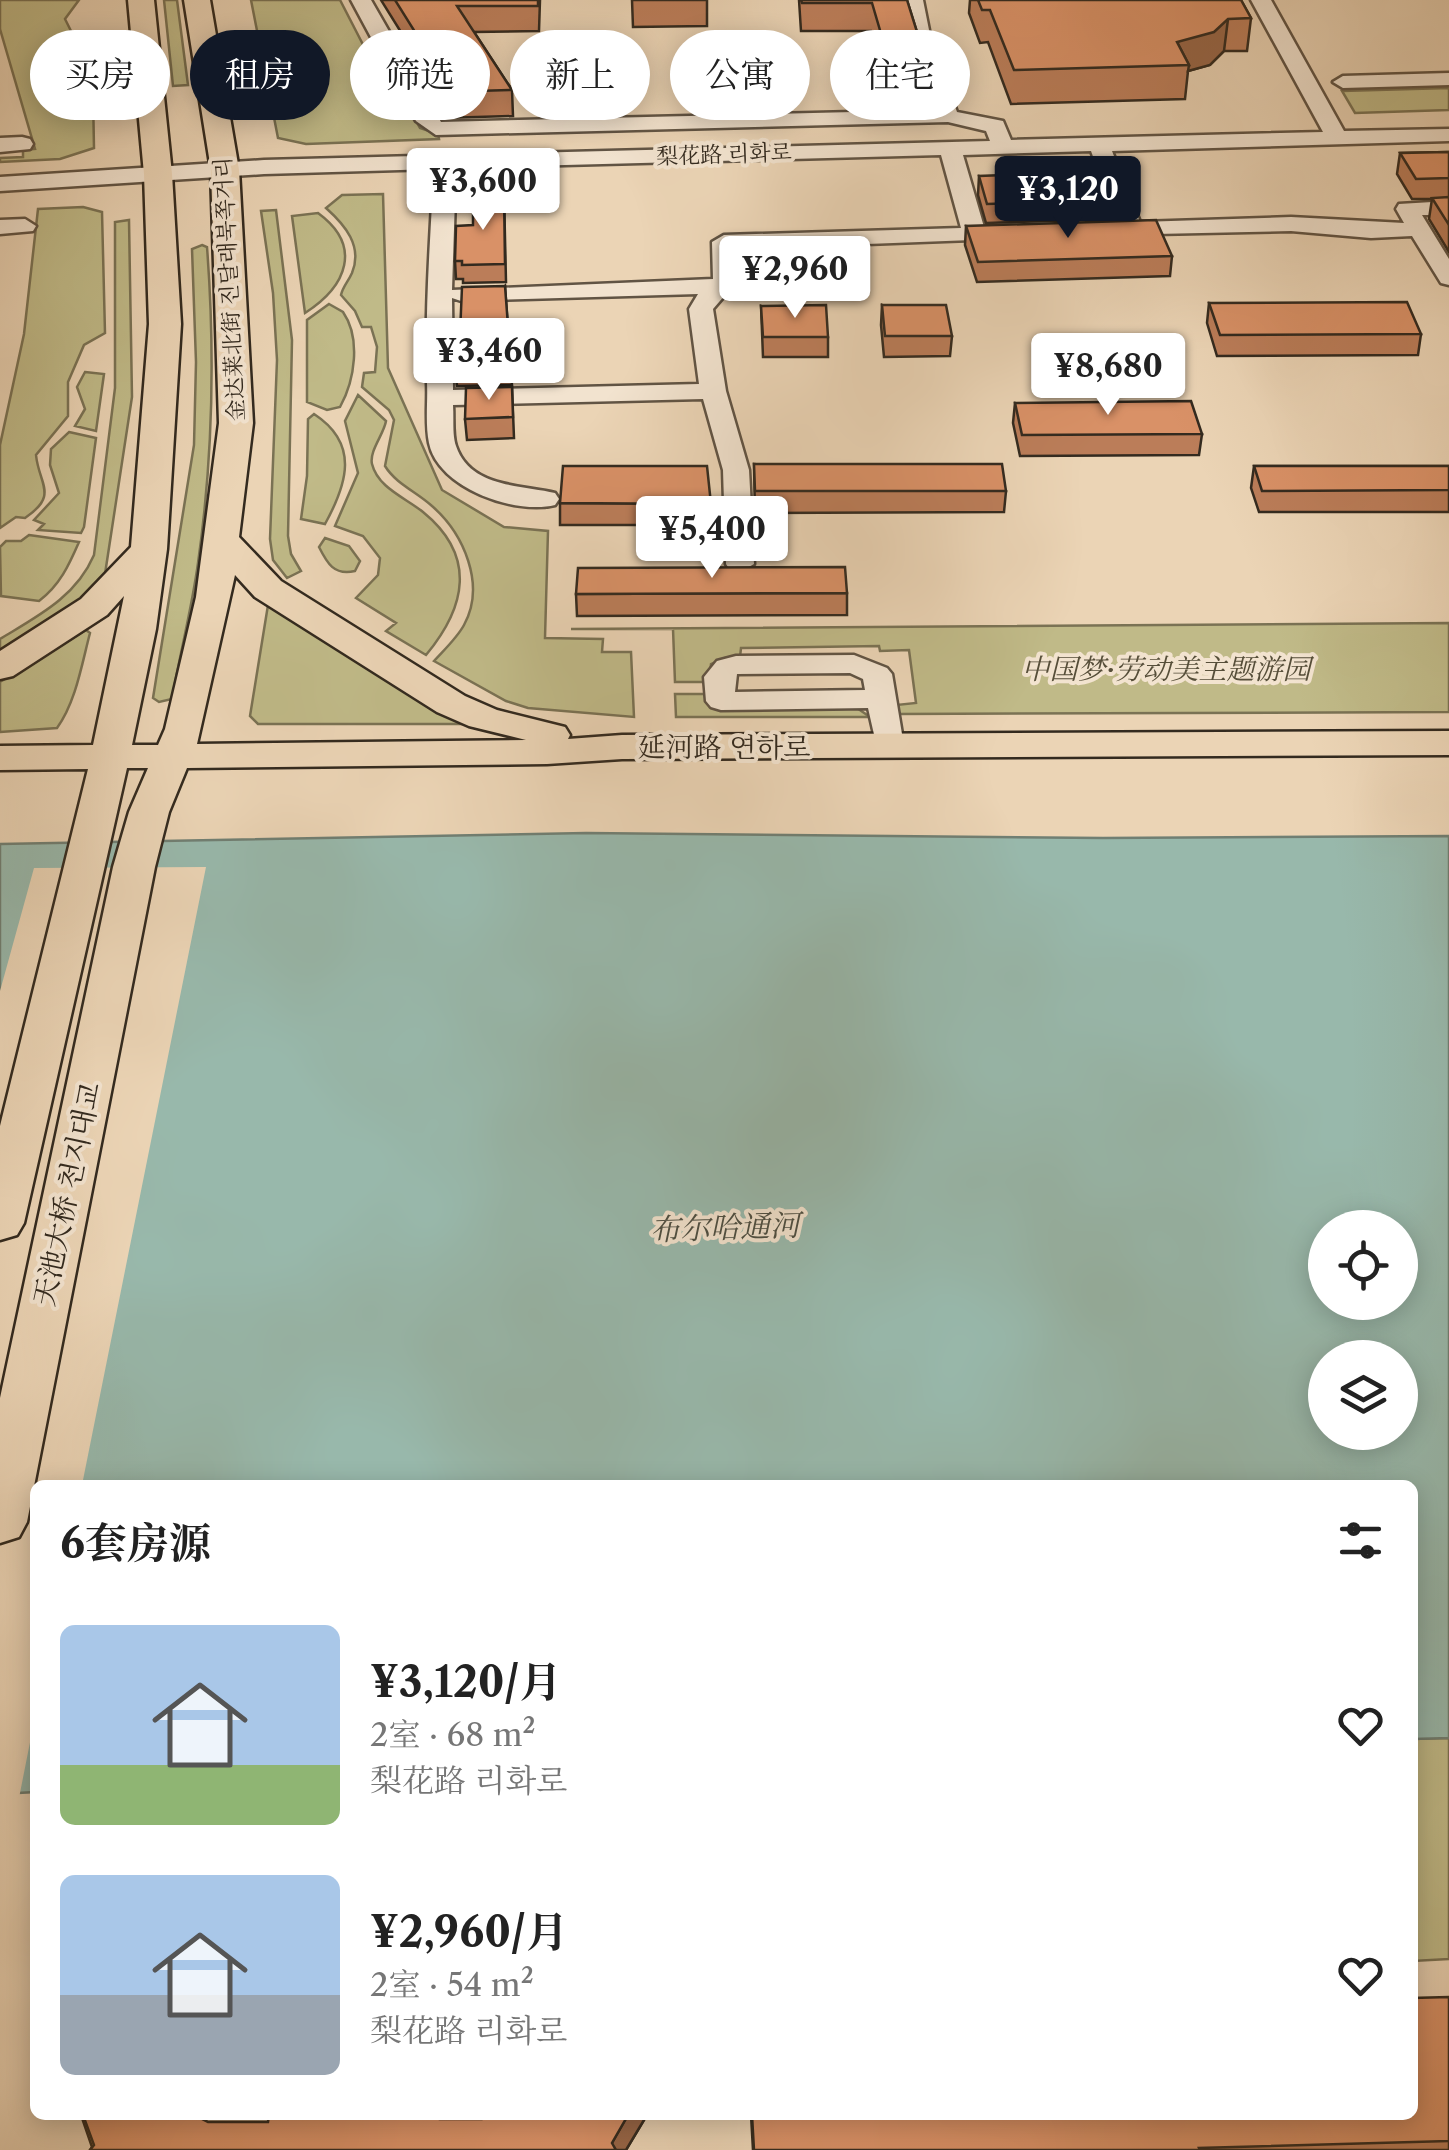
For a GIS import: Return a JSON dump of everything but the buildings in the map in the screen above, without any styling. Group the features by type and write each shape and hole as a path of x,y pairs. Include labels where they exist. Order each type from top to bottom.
{"main road":[{"path":"141,0 143,30"},
{"name":"金达莱北街 진달래북쪽거리","path":"197,0 202,30"},
{"path":"108,769 144,598 150,549 165,324 152,120"},
{"name":"金达莱北街 진달래북쪽거리","path":"134,867 184,729 222,540 236,423 225,170 217,120"},
{"path":"162,246 204,237 229,246"},
{"path":"222,540 268,590 450,704 519,729 622,747"},
{"path":"0,668 94,607 150,549"},
{"name":"延河路 연하로","path":"168,768 622,747 1449,743"},
{"name":"延河路 연하로","path":"0,758 108,769"},
{"name":"延河路 연하로","path":"0,781 108,769 168,768 1449,771"},
{"name":"天池大桥 천지대교","path":"0,1222 108,769"},
{"name":"天池大桥 천지대교","path":"0,1522 134,867"}],"street":[{"path":"362,0 427,122 436,129 830,120"},
{"path":"913,0 919,30"},
{"path":"1261,0 1337,138"},
{"path":"1344,82 1449,79"},
{"path":"967,120 995,126 1003,147"},
{"path":"788,121 795,152"},
{"name":"梨花路 리화로","path":"0,184 445,162 1449,134"},
{"path":"1099,144 1131,229"},
{"path":"950,148 974,234"},
{"path":"445,162 438,398 442,444 448,458 469,481 500,494 546,499"},
{"path":"1449,208 1407,209 1449,278"},
{"path":"1092,230 1291,224 1372,231 1419,229"},
{"path":"0,228 25,226"},
{"path":"740,564 736,470 713,392 701,309 704,300 728,274 724,242 1033,232"},
{"path":"440,295 719,286"},
{"path":"438,398 713,392"},
{"path":"882,700 722,701 720,676 726,666 736,664 854,664 877,674 882,700 889,746"}],"green space":[{"path":"0,0 79,0 65,19 70,30 30,30 30,120 93,120 94,148 60,159 0,162 0,158 23,157 23,150 35,149 0,29"},
{"path":"164,0 177,0 188,85 173,86"},
{"path":"251,0 340,0 355,30 350,30 350,120 416,120 420,128 438,134 439,139 306,144 278,138 274,120 330,120 330,30 257,30"},
{"path":"1449,88 1449,110 1355,113 1342,91"},
{"path":"383,194 388,368 442,490 504,527 548,531 545,638 603,639 602,652 631,652 634,717 528,708 506,701 434,661 461,630 470,610 472,577 454,531 385,466 394,420 389,410 362,387 364,373 375,372 377,347 371,327 362,327 341,295 355,263 354,245 326,208 342,195"},
{"path":"83,207 102,212 105,333 84,345 68,382 68,416 36,455 44,489 41,503 25,518 16,517 0,528 0,445 24,334 38,209"},
{"path":"276,210 292,340 288,536 291,554 301,571 287,578 273,560 270,539 277,360 273,293 261,211"},
{"path":"318,213 341,239 344,265 331,291 305,313 292,216"},
{"path":"129,220 132,397 105,574 94,591 0,654 0,639 66,594 94,555 115,388 115,222"},
{"path":"207,247 211,326 207,484 195,580 172,699 159,702 153,698 194,445 192,249"},
{"path":"329,304 343,312 349,322 354,359 340,407 327,410 307,402 307,320"},
{"path":"85,372 104,374 96,431 75,426 85,409 77,387"},
{"path":"358,395 386,421 373,454 375,472 386,486 440,529 458,564 457,600 440,637 426,655 386,631 396,623 356,598 378,575 380,558 363,536 335,526 358,473 345,421"},
{"path":"314,414 338,438 345,465 339,494 325,524 301,519 308,419"},
{"path":"69,432 96,438 84,527 81,533 38,530 44,524 34,520 59,493 50,465 51,449"},
{"path":"29,535 79,542 58,581 39,601 1,596 0,547 6,541 21,541"},
{"path":"325,538 349,546 360,561 355,571 342,572 328,563 319,547"},
{"path":"268,605 466,724 258,724 250,716"},
{"name":"中国梦·劳动美主题游园","path":"1449,623 1449,712 897,714 896,705 916,703 909,650 880,651 879,646 741,648 740,657 711,664 709,682 675,682 673,629 571,629"},
{"path":"86,630 90,633 78,682 57,728 0,732 0,682"},
{"path":"675,694 709,694 710,707 854,706 870,717 676,717"},
{"path":"1449,1738 1449,1959 1418,1961 1418,1739"}],"water":[{"name":"布尔哈通河","path":"586,833 1103,838 1449,836 1449,1738 1418,1739 1418,1480 30,1480 30,1792 0,1794 0,844"}],"pier":[{"path":"206,867 83,1480 30,1480 30,1742 19,1798 0,1799 0,991 34,868"}]}
